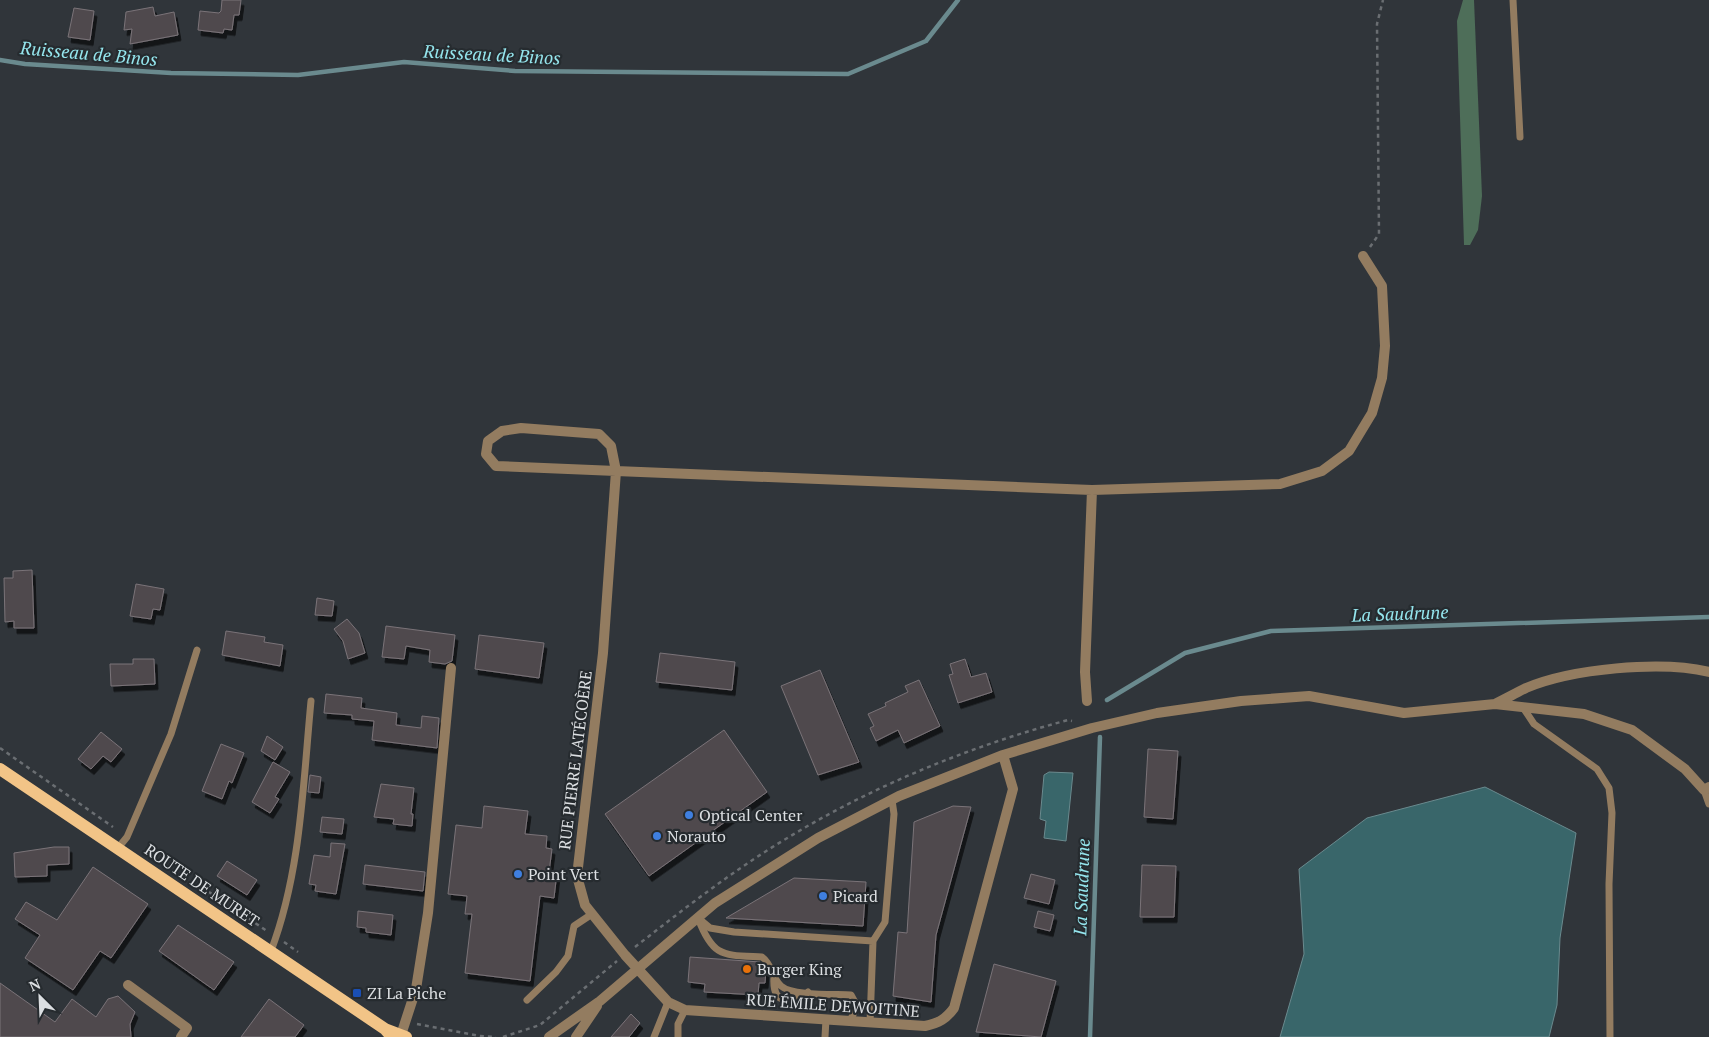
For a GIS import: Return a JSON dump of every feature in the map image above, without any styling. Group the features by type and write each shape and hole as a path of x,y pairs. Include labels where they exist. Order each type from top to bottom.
{"main road":[{"name":"ROUTE DE MURET","path":"0,769 396,1035"}],"street":[{"path":"616,471 1092,490 1280,484 1322,471 1349,451 1372,413 1382,378 1385,346 1382,286 1363,256"},
{"name":"RUE PIERRE LATÉCOÈRE","path":"616,471 496,466 486,454 488,441 502,431 521,428 599,434 611,446 616,471 603,654 577,876 585,905 638,969"},
{"path":"1087,701 1085,672 1092,490"},
{"path":"1495,704 1527,688 1573,675 1652,666 1709,672"},
{"path":"396,1035 406,1022 416,989 428,913 451,668"},
{"path":"549,1037 600,1001 715,903 818,838 892,800 1003,755 1044,741 1157,713 1241,701 1309,696 1404,713 1495,704 1524,709 1584,714 1632,730 1685,769 1706,789"},
{"name":"RUE ÉMILE DEWOITINE","path":"638,969 668,1002 685,1010 925,1026 942,1020 954,1008 1013,789 1003,755"},
{"path":"128,985 187,1028 181,1037"},
{"path":"576,1037 600,1001"}],"lane":[{"path":"1513,0 1520,137"},
{"path":"118,848 128,837 171,734 197,650"},
{"path":"271,952 277,938 288,898 299,827 311,701"},
{"path":"1524,709 1534,724 1597,769 1609,788 1612,813 1609,884 1610,1037"},
{"path":"1706,789 1709,804"},
{"path":"870,1023 873,941 885,922 894,814 892,800"},
{"path":"528,1000 556,972 568,956 574,926 592,914"},
{"path":"698,918 710,928 734,932 873,941"},
{"path":"698,918 716,950 724,955 762,957 766,960 774,977 789,990 851,995 857,1006 850,1021"},
{"path":"774,977 773,990 777,996 784,1000 796,1001 809,992"},
{"path":"654,1037 668,1002"},
{"path":"678,1037 678,1024 685,1010"},
{"path":"825,1037 826,1019"}],"path":[{"path":"1363,256 1379,234 1377,24 1383,0"},
{"path":"0,748 128,837"},
{"path":"202,888 301,954"},
{"path":"406,1022 480,1036 496,1037"}],"green space":[{"path":"1463,0 1474,0 1482,196 1478,230 1470,245 1464,245 1457,21"}],"water":[{"path":"1049,772 1073,773 1066,841 1044,838 1046,821 1040,819 1044,775"},
{"path":"1485,787 1576,833 1560,938 1557,1005 1549,1037 1280,1037 1304,954 1299,869 1367,818"}],"building":[{"path":"222,0 241,0 239,15 234,15 232,30 224,29 223,33 198,30 200,11 219,13"},
{"path":"153,7 155,16 174,12 178,35 130,44 132,29 124,30 126,12"},
{"path":"74,8 94,11 90,40 68,37"},
{"path":"32,570 34,628 14,628 14,621 5,622 4,578 13,578 13,571"},
{"path":"136,584 164,589 160,610 153,609 151,619 130,616"},
{"path":"317,598 334,601 332,616 315,615"},
{"path":"347,619 359,633 365,653 348,659 343,641 334,629"},
{"path":"386,626 455,635 452,661 445,664 429,662 430,650 406,646 404,659 382,657"},
{"path":"226,631 265,637 264,642 283,645 280,666 222,655"},
{"path":"479,635 544,643 539,678 475,669"},
{"path":"660,653 735,662 732,690 656,682"},
{"path":"133,659 154,659 155,684 111,686 110,664 133,664"},
{"path":"965,659 971,677 986,673 992,692 958,703 949,675 953,674 950,664"},
{"path":"820,670 859,762 818,775 781,686"},
{"path":"919,680 940,726 904,743 898,730 876,741 870,728 874,726 868,714 886,706 885,703 908,692 905,686"},
{"path":"326,694 362,698 361,708 397,713 396,725 421,728 422,716 439,718 437,748 372,740 374,721 352,719 352,715 324,713"},
{"path":"724,730 767,792 649,876 605,814"},
{"path":"101,732 122,749 111,762 103,756 91,769 78,759"},
{"path":"267,736 283,747 275,760 261,751"},
{"path":"221,744 244,753 232,783 229,781 222,799 202,791"},
{"path":"1148,749 1178,751 1173,819 1144,817"},
{"path":"273,762 290,772 275,797 279,799 270,813 252,802"},
{"path":"310,775 321,777 319,793 308,792"},
{"path":"381,784 414,788 411,814 413,814 412,826 393,824 394,819 374,817"},
{"path":"484,806 528,811 525,834 547,836 546,848 552,849 549,872 557,872 554,898 540,896 530,981 465,973 472,914 465,914 467,896 448,894 456,825 482,828"},
{"path":"953,806 971,807 936,935 931,1002 893,996 898,932 907,933 914,822"},
{"path":"322,817 344,819 342,834 320,832"},
{"path":"331,843 345,844 336,894 315,891 316,885 309,884 314,855 330,857"},
{"path":"54,847 69,847 69,864 47,865 47,876 15,877 14,853"},
{"path":"227,861 257,880 247,895 217,876"},
{"path":"365,865 425,872 423,891 363,884"},
{"path":"1142,865 1176,866 1174,917 1140,917"},
{"path":"93,867 148,904 111,958 100,951 73,990 25,958 40,935 15,919 26,902 57,920"},
{"path":"1031,874 1055,880 1049,904 1024,898"},
{"path":"794,878 866,882 863,926 726,918"},
{"path":"358,911 393,915 391,935 366,932 366,928 357,927"},
{"path":"1038,911 1054,915 1050,931 1034,927"},
{"path":"178,925 234,962 214,990 159,951"},
{"path":"690,957 760,962 760,968 766,970 765,983 759,983 758,995 704,992 705,984 688,982"},
{"path":"994,964 1056,981 1041,1037 976,1032"},
{"path":"0,983 55,1022 72,999 96,1017 108,999 118,996 135,1012 130,1024 131,1037 0,1037"},
{"path":"269,999 304,1025 295,1037 241,1037"},
{"path":"631,1014 640,1023 629,1037 611,1037"}],"waterway":[{"name":"Ruisseau de Binos","path":"0,60 25,64 171,73 298,75 404,62 515,71 848,74 926,41 958,0"},
{"name":"La Saudrune","path":"1107,700 1185,653 1271,631 1709,617"},
{"name":"La Saudrune","path":"1090,1037 1100,737"}],"place":[{"name":"Optical Center","path":"689,815"},
{"name":"Norauto","path":"657,836"},
{"name":"Point Vert","path":"518,874"},
{"name":"Picard","path":"823,896"},
{"name":"Burger King","path":"747,969"},
{"name":"ZI La Piche","path":"357,993"}]}
